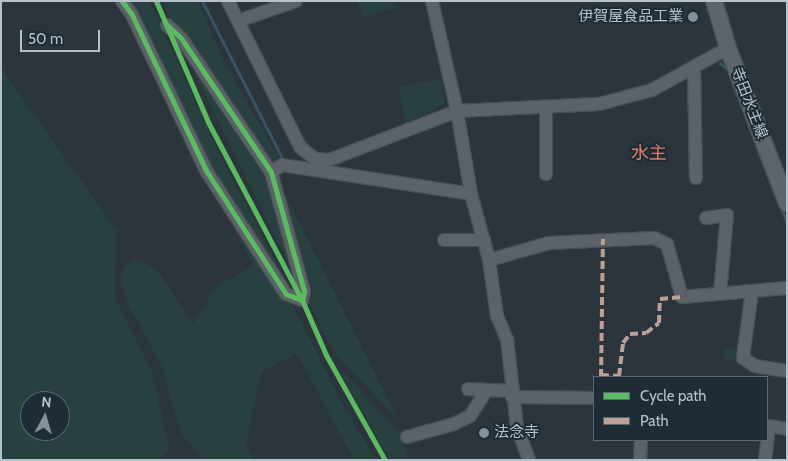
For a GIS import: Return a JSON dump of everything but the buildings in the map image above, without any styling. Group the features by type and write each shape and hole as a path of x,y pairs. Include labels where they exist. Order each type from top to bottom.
{"main road":[{"name":"寺田水主線","path":"714,1 728,48 787,203"}],"street":[{"path":"122,1 132,15 207,172 286,294 302,300 304,291 271,172 181,38 167,25"},
{"path":"228,1 300,147 315,158 329,160 457,111 546,109 598,104 652,90 728,48"},
{"path":"238,21 296,1"},
{"path":"432,1 457,111 471,194 489,260 497,316 508,339 511,394 517,427 530,460"},
{"path":"694,67 696,178"},
{"path":"546,109 546,174"},
{"path":"271,172 282,165 471,194"},
{"path":"706,218 727,216 720,294"},
{"path":"489,260 549,243 654,238 667,244 682,297 787,288"},
{"path":"444,240 484,240"},
{"path":"752,291 743,358 755,366 787,371"},
{"path":"468,389 511,394 593,398"},
{"path":"407,437 454,424 470,416 487,390"},
{"path":"768,433 769,426 787,429"},
{"path":"640,460 641,441"},
{"path":"764,460 767,441"}],"green space":[{"path":"130,1 149,1 224,163 287,283 212,172"},
{"path":"162,1 198,1 225,64 279,158 268,162 173,24"},
{"path":"357,1 396,1 398,7 363,18"},
{"path":"188,60 268,175 299,285"},
{"path":"1,68 116,229 115,298 153,373 169,451 157,460 1,460"},
{"path":"441,79 445,103 406,124 399,86"},
{"path":"278,180 399,421 332,350 309,302 313,292"},
{"path":"212,184 293,306 343,405 376,460 354,460 297,354 262,371 246,443 254,460 203,460 181,433 161,365 126,300 120,276 126,264 136,259 148,264 160,273 192,324 217,286 253,266"},
{"path":"725,347 740,349 739,361 724,359"},
{"path":"336,365 400,432 409,460 390,460"}],"waterway":[{"path":"202,1 283,160"},
{"path":"720,63 728,70 775,195"},
{"path":"780,205 787,223"}],"marked path":[{"path":"601,376 603,239"},
{"path":"601,375 619,376 623,343 630,334 646,333 659,323 660,299 682,297"}],"cycle path":[{"path":"122,1 132,15 207,172 286,294 302,300 304,291 271,172 181,38 167,25"},
{"path":"156,1 208,122 302,300 326,355 385,460"}],"place":[{"name":"伊賀屋食品工業","path":"693,17"},
{"name":"法念寺","path":"484,433"}],"district":[{"name":"水主","path":"649,153"}]}
